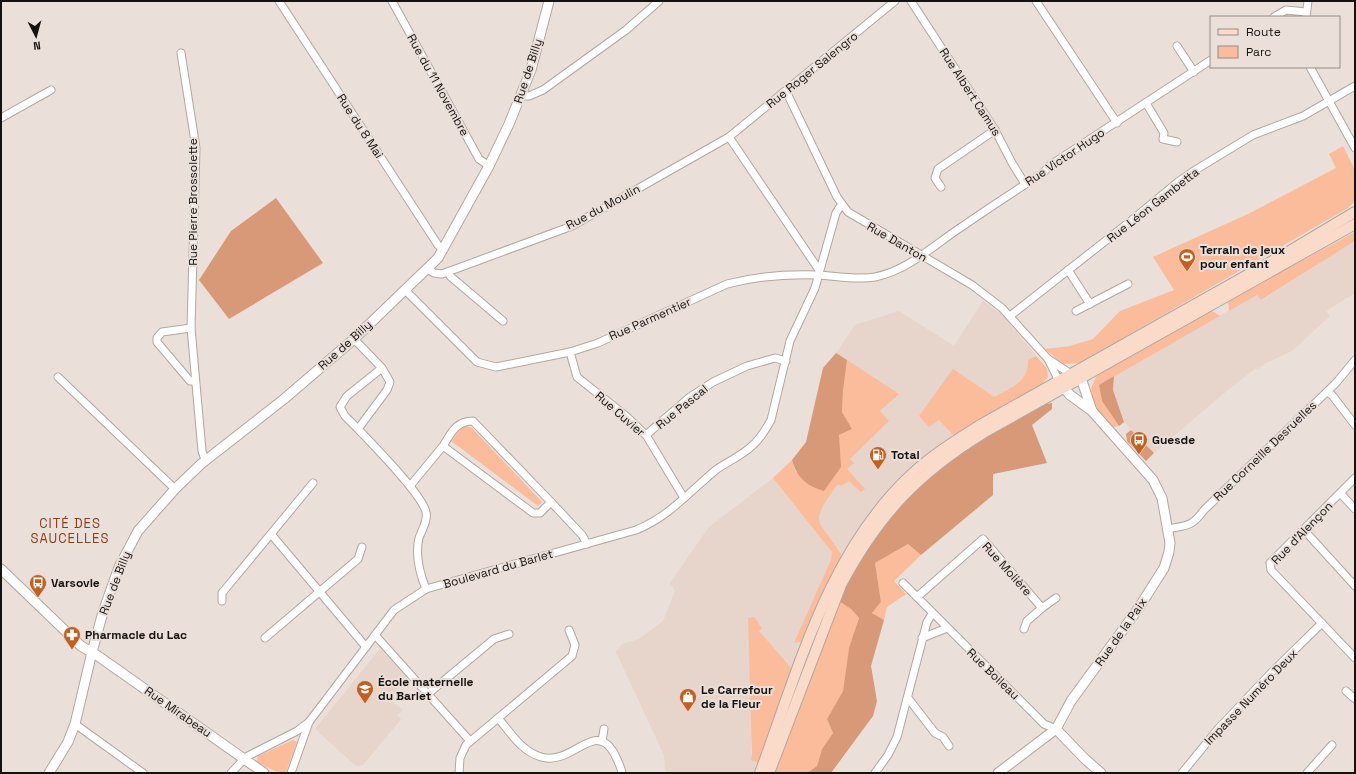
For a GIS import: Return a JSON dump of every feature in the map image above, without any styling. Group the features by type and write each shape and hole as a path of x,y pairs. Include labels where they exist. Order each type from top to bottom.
{"main road":[{"path":"1076,376 1355,212"},
{"path":"760,773 820,612 845,559 873,517 910,476 949,445 1355,224"},
{"path":"769,773 841,584 853,562 879,523 916,482 951,454 1061,384"}],"street":[{"name":"Rue du 8 Mai","path":"279,1 434,239 444,249"},
{"name":"Rue du 11 Novembre","path":"392,1 479,159 489,166"},
{"name":"Rue de Billy","path":"92,652 119,567 146,520 175,489 206,460 284,399 354,339 427,269 444,249 489,166 521,96 531,70 549,1"},
{"path":"521,96 529,96 543,90 626,30 659,1"},
{"name":"Rue Roger Salengro","path":"728,138 895,1"},
{"name":"Rue Albert Camus","path":"911,1 995,130 1025,184"},
{"path":"1036,1 1117,123"},
{"path":"1276,16 1286,10 1306,14 1308,1"},
{"path":"1177,46 1194,72"},
{"name":"Rue Pierre Brossolette","path":"181,53 196,148 191,328 202,451 206,460"},
{"name":"Rue Victor Hugo","path":"921,256 1043,173 1049,166 1117,123 1210,61"},
{"path":"1311,68 1355,148"},
{"name":"Rue Léon Gambetta","path":"1010,316 1178,182 1197,169 1253,135 1303,116 1355,86"},
{"path":"1,118 51,90"},
{"name":"Rue Danton","path":"786,91 841,205 856,218 972,285 1002,308 1048,359 1061,384"},
{"path":"1146,103 1164,133 1163,139 1177,142"},
{"path":"941,187 935,178 938,169 995,130"},
{"path":"728,138 819,273"},
{"name":"Rue du Moulin","path":"427,269 434,273 442,274 572,226 728,138"},
{"name":"Boulevard du Barlet","path":"243,759 297,731 309,722 394,610 426,589 587,544 650,524 661,518 718,469 758,440 771,420 790,341 819,273 836,213 841,205"},
{"name":"Rue Parmentier","path":"405,290 471,357 484,365 496,367 570,352 598,343 727,284 746,279 782,274 819,273 851,279 875,277 885,274 921,256"},
{"path":"1068,270 1090,304"},
{"path":"448,272 450,276 503,321"},
{"path":"1076,311 1128,284"},
{"path":"191,328 162,332 157,338 157,342 190,381 195,381"},
{"path":"354,339 382,368 390,382 387,390 358,429"},
{"name":"Rue Cuvier","path":"570,352 577,377 646,435 684,498"},
{"name":"Rue Pascal","path":"646,435 690,397 713,382 747,366 775,358 786,361"},
{"name":"Rue Danton","path":"1048,359 1076,376"},
{"name":"Rue Corneille Desruelles","path":"1168,529 1194,523 1204,510 1327,392 1355,360"},
{"path":"382,368 347,396 340,407 345,416 410,486 420,499 426,512 424,525 419,540 418,557 426,589"},
{"path":"1076,376 1092,412"},
{"path":"58,377 175,489"},
{"path":"1061,384 1092,412"},
{"path":"1327,392 1332,395 1355,425"},
{"name":"Rue de la Paix","path":"1056,729 1071,701 1138,609 1164,568 1169,552 1168,529 1162,498 1153,480 1092,412"},
{"path":"410,486 443,446 456,425 465,421 473,421 582,535 587,544"},
{"path":"443,446 533,513 540,513 551,502"},
{"name":"Rue d'Alençon","path":"1355,478 1341,494 1270,563 1270,567 1355,658"},
{"path":"222,601 222,593 313,483"},
{"path":"1341,494 1355,509"},
{"path":"1304,530 1355,586"},
{"path":"271,534 366,647"},
{"name":"Rue Molière","path":"917,597 983,539 1042,608"},
{"path":"265,638 358,559 362,547"},
{"name":"Rue Mirabeau","path":"1,569 82,646 264,773"},
{"path":"875,773 888,755 897,738 922,638 927,622 932,614 903,583"},
{"path":"1024,629 1027,621 1056,598"},
{"name":"Rue Boileau","path":"932,614 1044,724 1056,729"},
{"name":"Impasse Numéro Deux","path":"1182,773 1218,729 1272,672 1322,623"},
{"path":"922,638 946,628"},
{"path":"459,773 460,758 470,741 572,656 575,645 569,630"},
{"path":"429,693 494,639 509,634"},
{"path":"375,635 429,693 470,741"},
{"path":"49,773 68,742 75,724 92,652"},
{"path":"1346,691 1355,699"},
{"path":"908,698 935,733 943,737 949,746"},
{"path":"498,718 521,746 527,751 542,757 557,758 572,752 587,742 598,740 602,741 612,750 622,773"},
{"path":"291,773 309,722"},
{"path":"75,724 143,773"},
{"path":"602,741 604,729"},
{"path":"998,773 1056,729 1084,760 1101,773"},
{"path":"297,731 304,736"},
{"path":"1307,773 1332,745"},
{"path":"235,771 243,759"}],"shaded area":[{"path":"276,198 323,263 229,319 199,280 231,231"},
{"path":"1355,241 1355,293 1326,311 1330,316 1292,351 1266,363 1258,369 1256,368 1154,453 1124,422 1113,390 1114,376 1258,294 1262,300"},
{"path":"983,301 1002,315 1047,369 1048,377 1042,384 945,442 910,472 886,498 856,534 840,560 820,602 793,670 758,631 755,618 751,759 760,763 756,773 671,773 665,771 664,755 616,652 622,644 639,639 663,621 675,591 670,583 709,527 773,478 805,518 841,467 888,422 880,411 898,394 836,353 855,325 899,311 954,346"},
{"path":"836,353 847,360 842,412 852,429 839,435 841,467 824,491 808,484 797,472 792,460 806,442 823,368"},
{"path":"1114,376 1113,390 1124,422 1119,426 1102,401 1099,385"},
{"path":"1052,403 1052,409 1032,425 1047,463 993,474 993,495 921,555 908,544 875,563 881,602 872,613 884,620 871,666 877,701 873,716 831,773 807,773 817,766 822,749 833,733 827,719 843,691 849,648 859,618 851,609 837,600 844,585 888,516 952,457 1040,405"},
{"path":"1131,430 1154,453 1146,461 1127,441 1126,434"},
{"name":"École maternelle du Barlet","path":"380,649 406,676 389,699 403,710 397,715 401,719 363,765 356,766 315,729"}],"green space":[{"path":"1343,146 1355,170 1355,201 1348,208 1080,363 1063,364 1045,349 1070,346 1093,339 1120,311 1174,290 1153,257 1248,214 1336,168 1329,154"},
{"path":"1355,232 1355,241 1261,300 1257,295 1229,311 1228,301"},
{"path":"1211,310 1220,316 1099,385 1102,401 1119,426 1113,427 1096,408 1091,395 1094,380 1100,372"},
{"path":"1036,356 1047,369 1048,377 1042,384 954,436 939,420 929,427 919,416 953,369 994,397 1018,383 1026,374 1028,360"},
{"path":"847,360 899,394 880,411 889,421 850,459 854,463 847,469 865,489 861,492 849,481 841,486 838,484 828,498 819,515 819,522 842,556 804,641 794,643 831,560 832,552 773,478 792,460 796,472 839,435 852,429 842,412"},
{"path":"467,426 472,428 542,502 538,506 451,441 462,427"},
{"path":"908,544 921,555 894,581 906,594 887,607 884,620 872,613 881,602 875,563"},
{"path":"837,600 851,609 859,618 849,649 843,691 827,719 833,733 822,749 817,766 807,773 775,773"},
{"path":"754,617 762,628 759,631 793,670 760,763 751,760 748,618"},
{"path":"293,740 297,742 286,772 275,771 256,762 258,756"}],"place":[{"name":"Terrain de jeux pour enfant","path":"1187,272"},
{"name":"Guesde","path":"1139,455"},
{"name":"Total","path":"878,470"},
{"name":"Varsovie","path":"38,598"},
{"name":"Pharmacie du Lac","path":"72,650"},
{"name":"École maternelle du Barlet","path":"365,704"},
{"name":"Le Carrefour de la Fleur","path":"688,712"}],"district":[{"name":"CITÉ DES SAUCELLES","path":"70,530"}]}
